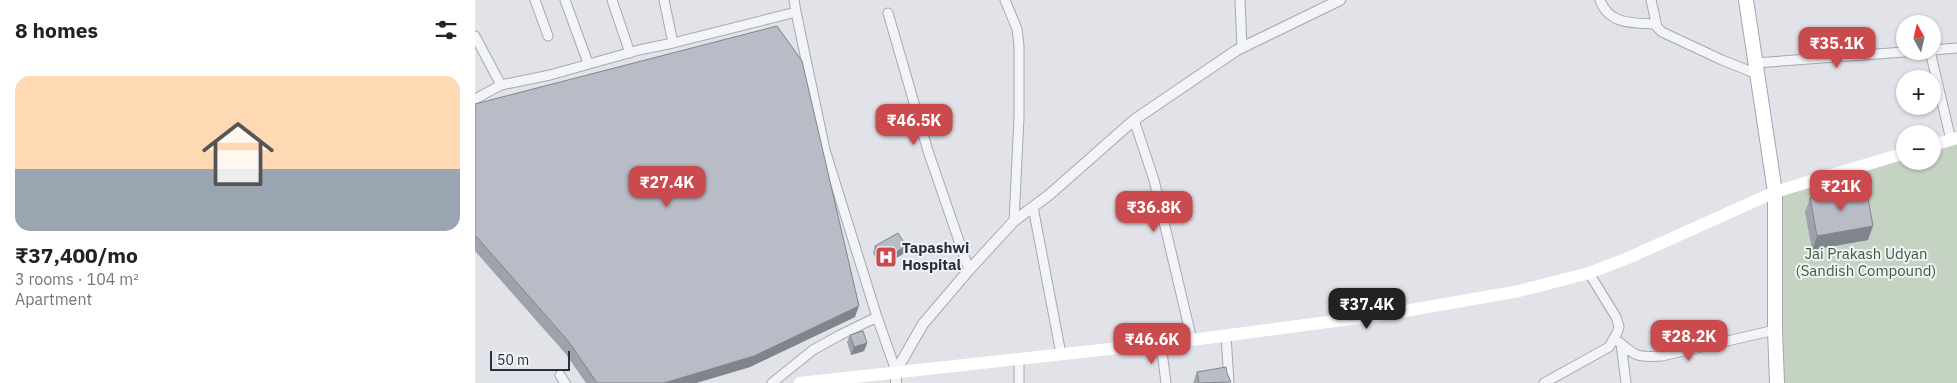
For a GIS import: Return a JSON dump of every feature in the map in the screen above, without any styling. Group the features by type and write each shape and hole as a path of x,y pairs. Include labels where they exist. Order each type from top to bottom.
{"main road":[{"path":"1746,0 1775,192 1777,383"},
{"path":"1941,143 1954,139"},
{"path":"800,383 896,377 1019,359 1161,344 1387,314 1519,291 1589,273 1628,258 1775,192 1896,157"}],"street":[{"path":"535,0 548,36"},
{"path":"565,0 588,63"},
{"path":"612,0 630,53"},
{"path":"664,0 673,43"},
{"path":"794,0 825,150 896,377"},
{"path":"1005,0 1017,29 1019,46 1019,118 1014,221"},
{"path":"1240,0 1243,47"},
{"path":"896,377 923,324 1014,221 1033,207 1134,120 1243,47 1340,0"},
{"path":"1600,0 1606,13 1619,20 1630,23 1656,24"},
{"path":"1651,0 1657,28 1662,32 1722,60 1756,68 1896,53"},
{"path":"475,99 501,85 550,75 588,63 796,12"},
{"path":"888,13 928,151 969,270"},
{"path":"475,36 501,85"},
{"path":"1941,50 1957,48"},
{"path":"1933,60 1954,139"},
{"path":"1134,120 1154,180 1192,340"},
{"path":"1033,207 1061,354"},
{"path":"1589,273 1616,318 1619,327 1618,341 1626,383"},
{"path":"772,383 813,350 877,317"},
{"path":"1618,341 1635,356 1662,356 1775,330"},
{"path":"1227,335 1229,383"},
{"path":"1544,383 1618,341"},
{"path":"1161,344 1166,383"},
{"path":"1019,359 1019,383"}],"green space":[{"name":"Jai Prakash Udyan (Sandish Compound)","path":"1957,142 1957,383 1778,383 1775,192 1896,159 1896,170 1941,170 1941,147"}],"building":[{"path":"777,26 802,61 859,306 754,356 664,383 597,383 569,342 475,235 475,104"},
{"path":"1866,188 1873,226 1817,236 1810,198"},
{"path":"898,233 906,246 883,260 875,246"},
{"path":"863,331 867,343 854,347 850,335"},
{"path":"1226,367 1231,382 1199,383 1197,372"}],"place":[{"name":"Tapashwi Hospital","path":"886,257"}]}
